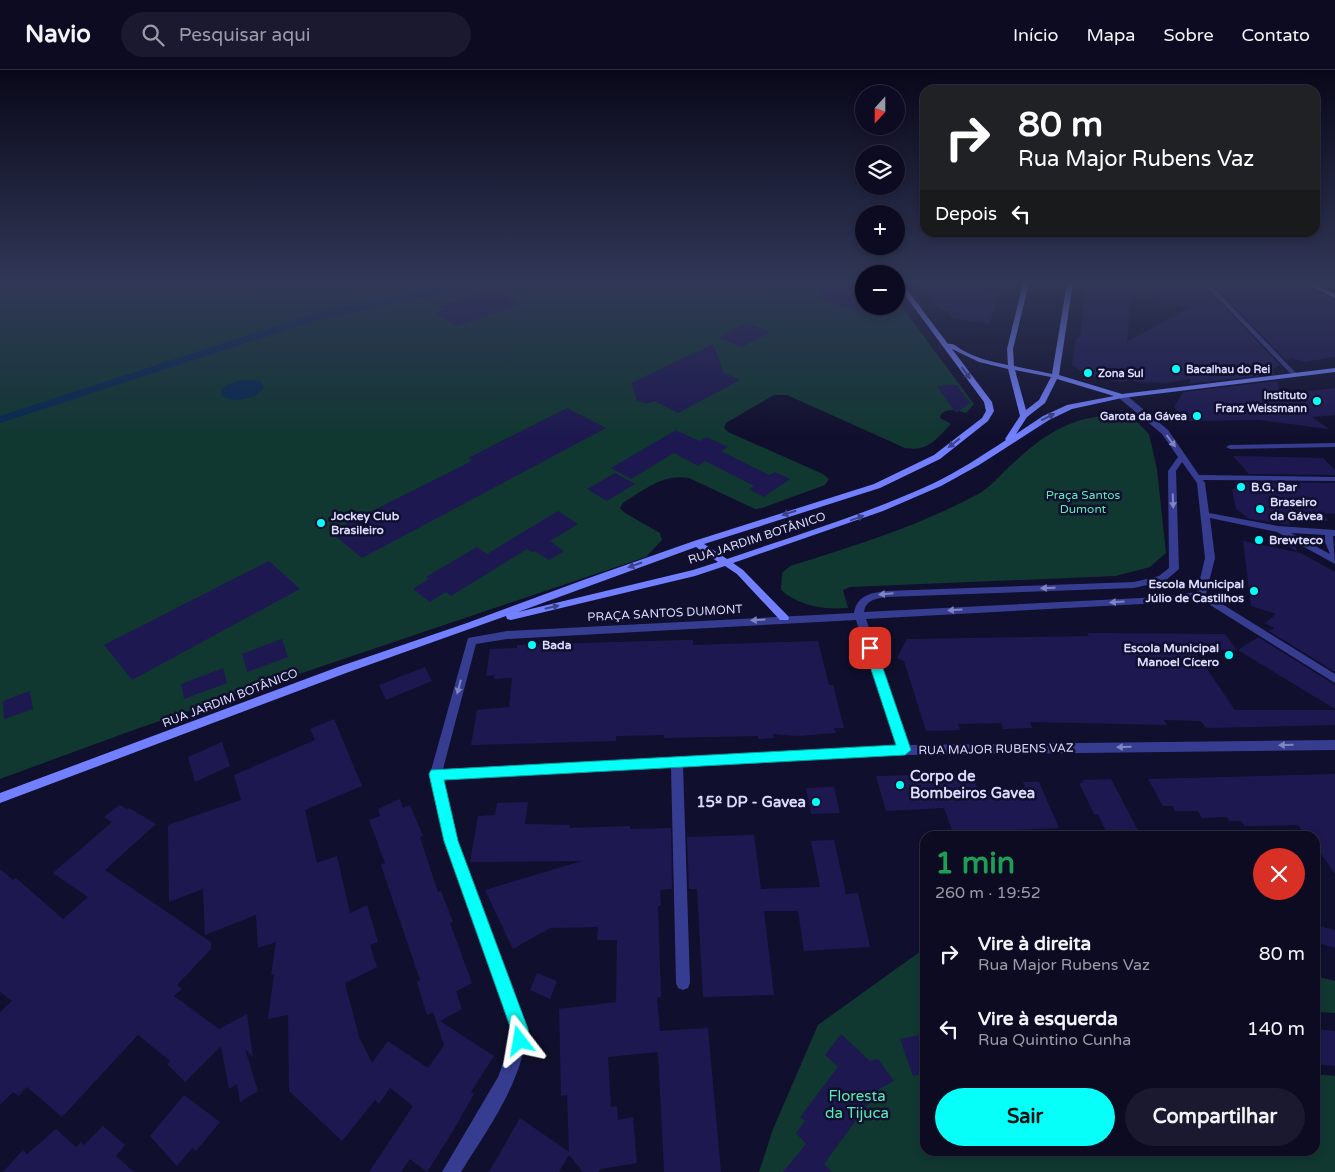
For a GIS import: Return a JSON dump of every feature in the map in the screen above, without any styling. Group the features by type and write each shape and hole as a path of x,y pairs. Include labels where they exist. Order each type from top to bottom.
{"main road":[{"path":"1011,334 1011,367 1024,416"},
{"name":"RUA JARDIM BOTÂNICO","path":"471,626 695,574 880,509 938,484 976,463 1007,442 1024,416 1042,401 1055,376 1062,334"},
{"path":"939,336 956,350 969,356 1055,376 1122,396"},
{"name":"RUA JARDIM BOTÂNICO","path":"0,798 342,670 471,626 697,543 876,486 937,457 985,419 990,411 988,402 939,336"},
{"path":"1007,442 1070,407 1122,396 1335,370"},
{"path":"697,543 728,563 746,578 784,618"}],"street":[{"path":"1255,334 1295,376"},
{"path":"1122,396 1165,432 1198,477 1206,515 1210,558 1202,596 1335,679"},
{"path":"1230,447 1335,445"},
{"path":"905,750 859,614 859,604 863,600 886,594 1134,585 1162,578 1174,569 1172,471 1183,456"},
{"path":"1198,477 1335,479"},
{"path":"1206,515 1278,529 1332,533 1329,542 1335,554"},
{"path":"1278,529 1335,560"},
{"name":"PRAÇA SANTOS DUMONT","path":"436,774 473,641 507,635 784,618 1160,600 1202,596"},
{"name":"RUA MAJOR RUBENS VAZ","path":"436,774 905,750 1335,745"},
{"path":"677,762 683,983"},
{"path":"436,774 451,841 520,1029 520,1041 492,1103 451,1172"}],"green space":[{"name":"Jockey Club Brasileiro","path":"0,334 922,334 974,404 966,413 953,410 941,414 940,418 951,424 931,443 913,449 905,448 787,395 774,395 726,423 724,428 728,432 823,474 829,479 825,485 755,509 689,478 671,478 662,481 646,488 623,503 620,508 625,513 660,533 662,540 646,557 139,728 0,779"},
{"name":"Praça Santos Dumont","path":"1117,415 1134,419 1149,434 1157,469 1166,553 1150,567 1116,576 850,587 843,590 848,608 812,606 796,600 781,590 782,573 790,566 838,551 933,516 987,488 1034,445 1058,429 1085,419"},
{"name":"Floresta da Tijuca","path":"920,952 920,1156 1320,1156 1320,1074 1335,1076 1335,1172 759,1172 773,1129 818,1025"},
{"path":"1320,977 1335,981 1335,1013 1320,1012"}],"water":[{"path":"250,334 273,334 0,423 0,416"},
{"path":"242,380 260,381 264,387 256,395 245,399 238,400 221,396 221,390 229,384"}],"building":[{"path":"726,334 765,334 742,347 719,338"},
{"path":"1080,334 1128,334 1127,342 1141,334 1251,334 1280,365 1273,369 1274,374 1188,384 1191,379 1166,383 1135,382 1132,379 1121,382 1088,375 1072,365 1076,339"},
{"path":"1261,334 1335,334 1335,357 1304,362 1291,358 1287,361"},
{"path":"713,344 724,373 740,380 678,413 655,401 647,403 637,401 631,383"},
{"path":"1277,381 1281,394 1335,388 1335,415 1312,417 1329,429 1259,420 1186,421 1174,407 1183,392"},
{"path":"957,385 970,403 956,413 937,386"},
{"path":"567,408 606,428 362,558 330,532 472,461 468,458"},
{"path":"676,430 699,441 707,437 728,447 721,451 769,475 775,472 790,479 764,497 749,489 754,486 705,461 698,466 674,453 631,479 611,468"},
{"path":"1233,456 1323,458 1335,470 1335,475 1249,474"},
{"path":"615,473 635,484 607,501 587,489"},
{"path":"1234,482 1335,483 1335,514 1322,513 1329,521 1288,520 1290,525 1249,519 1236,509 1232,489 1239,489"},
{"path":"558,511 578,524 550,541 564,551 549,560 535,551 532,552 527,549 451,596 446,592 430,602 413,589 429,579 426,577 477,547 487,554"},
{"path":"1269,532 1295,544 1297,552"},
{"path":"1243,541 1301,553 1335,572 1335,672 1269,631 1274,628 1265,623 1276,614 1251,606"},
{"path":"269,561 300,589 132,680 104,645"},
{"path":"1087,633 1225,634 1237,650 1194,650 1235,710 1335,710 1335,725 1206,728 1201,721 1164,720 1167,725 1030,722 1032,728 1003,729 1001,723 958,724 960,730 926,731 904,661 897,658 907,639 1089,636"},
{"path":"1258,637 1335,685 1335,709 1238,650"},
{"path":"282,639 288,657 247,672 242,654"},
{"path":"693,640 693,645 818,641 829,685 833,685 844,728 834,728 836,733 797,736 773,734 774,738 758,739 758,736 664,738 664,735 616,736 616,741 471,745 477,710 509,707 512,678 494,679 494,675 486,676 490,649 517,648 517,645"},
{"path":"425,667 432,681 386,700 379,685"},
{"path":"223,668 227,683 184,699 181,684"},
{"path":"30,691 33,709 4,719 3,701"},
{"path":"334,719 362,786 305,810 317,863 337,856 350,913 367,905 378,942 370,945 377,967 345,983 359,1037 372,1063 388,1041 428,1068 444,1045 433,1012 427,1015 417,982 420,980 381,865 385,863 369,820 380,816 378,809 400,799 403,808 410,805 423,836 420,837 438,892 441,891 453,922 450,923 472,983 456,991 462,1009 440,1021 494,1056 471,1092 474,1094 453,1131 427,1172 410,1159 401,1172 369,1172 413,1106 390,1088 379,1104 375,1100 342,1141 289,1091 288,1015 268,1019 274,974 271,975 276,942 258,948 256,915 205,935 203,889 169,902 168,825 241,800 234,775 315,740 310,729"},
{"path":"222,742 230,766 195,782 188,757"},
{"path":"1335,774 1335,874 1320,852 1320,831 1302,831 1298,825 1245,826 1241,821 1229,821 1227,817 1202,818 1198,811 1175,811 1173,806 1163,806 1148,779"},
{"path":"916,775 918,779 973,776 978,790 1014,789 1025,787 1023,782 1039,782 1059,828 952,831 944,808 886,811 876,776"},
{"path":"1111,779 1138,831 1106,831 1098,814 1094,814 1079,783 1084,782 1083,780"},
{"path":"834,787 840,813 811,814 806,788"},
{"path":"528,802 525,824 570,825 569,828 630,826 630,829 671,828 672,889 660,890 661,906 658,906 661,997 657,998 660,1031 708,1028 721,1172 664,1172 658,1052 608,1057 611,1107 617,1106 618,1120 633,1117 637,1163 601,1169 598,1172 583,1172 569,1155 559,1172 489,1172 520,1118 569,1152 567,1095 561,1096 559,1009 616,1002 617,940 597,940 598,927 550,928 513,949 485,890 582,861 470,862 478,816 495,815 497,803"},
{"path":"119,805 127,809 129,808 156,824 105,870 211,942 211,949 177,985 182,989 174,996 219,1029 247,1014 253,1057 245,1049 258,1091 240,1102 237,1084 229,1089 221,1046 185,1082 167,1064 170,1061 138,1035 62,1117 27,1087 18,1096 13,1092 0,1105 0,1012 12,1001 0,992 0,869 13,880 16,878 63,919 88,897 53,873 112,822 104,817"},
{"path":"754,835 761,889 820,887 811,841 834,840 846,894 858,893 870,947 804,951 798,911 764,911 774,995 703,997 697,889 689,889 687,837"},
{"path":"1320,926 1335,930 1335,948 1320,944"},
{"path":"537,973 557,981 550,999 530,990"},
{"path":"1320,1030 1335,1031 1335,1066 1320,1064"},
{"path":"841,1034 870,1061 878,1059 894,1081 879,1089 824,1164 832,1172 783,1172 806,1144 796,1133 805,1121 800,1117 838,1067 825,1055"},
{"path":"920,1035 920,1074 913,1076 900,1039"},
{"path":"184,1095 220,1122 196,1151 192,1148 177,1166 150,1136"},
{"path":"103,1126 125,1145 116,1156 134,1172 3,1172 23,1150 27,1154 56,1129 76,1147 81,1142 84,1145"}],"place":[{"name":"Bacalhau do Rei","path":"1176,369"},
{"name":"Zona Sul","path":"1088,373"},
{"name":"Instituto Franz Weissmann","path":"1317,401"},
{"name":"Garota da Gávea","path":"1197,416"},
{"name":"B.G. Bar","path":"1241,487"},
{"name":"Braseiro da Gávea","path":"1260,509"},
{"name":"Jockey Club Brasileiro","path":"321,523"},
{"name":"Brewteco","path":"1259,540"},
{"name":"Escola Municipal Júlio de Castilhos","path":"1254,591"},
{"name":"Bada","path":"532,645"},
{"name":"Escola Municipal Manoel Cícero","path":"1229,655"},
{"name":"Corpo de Bombeiros Gavea","path":"900,785"},
{"name":"15º DP - Gavea","path":"816,802"}],"route":[{"path":"520,1041 520,1029 510,1007 451,841 436,774 905,750 870,648"}]}
